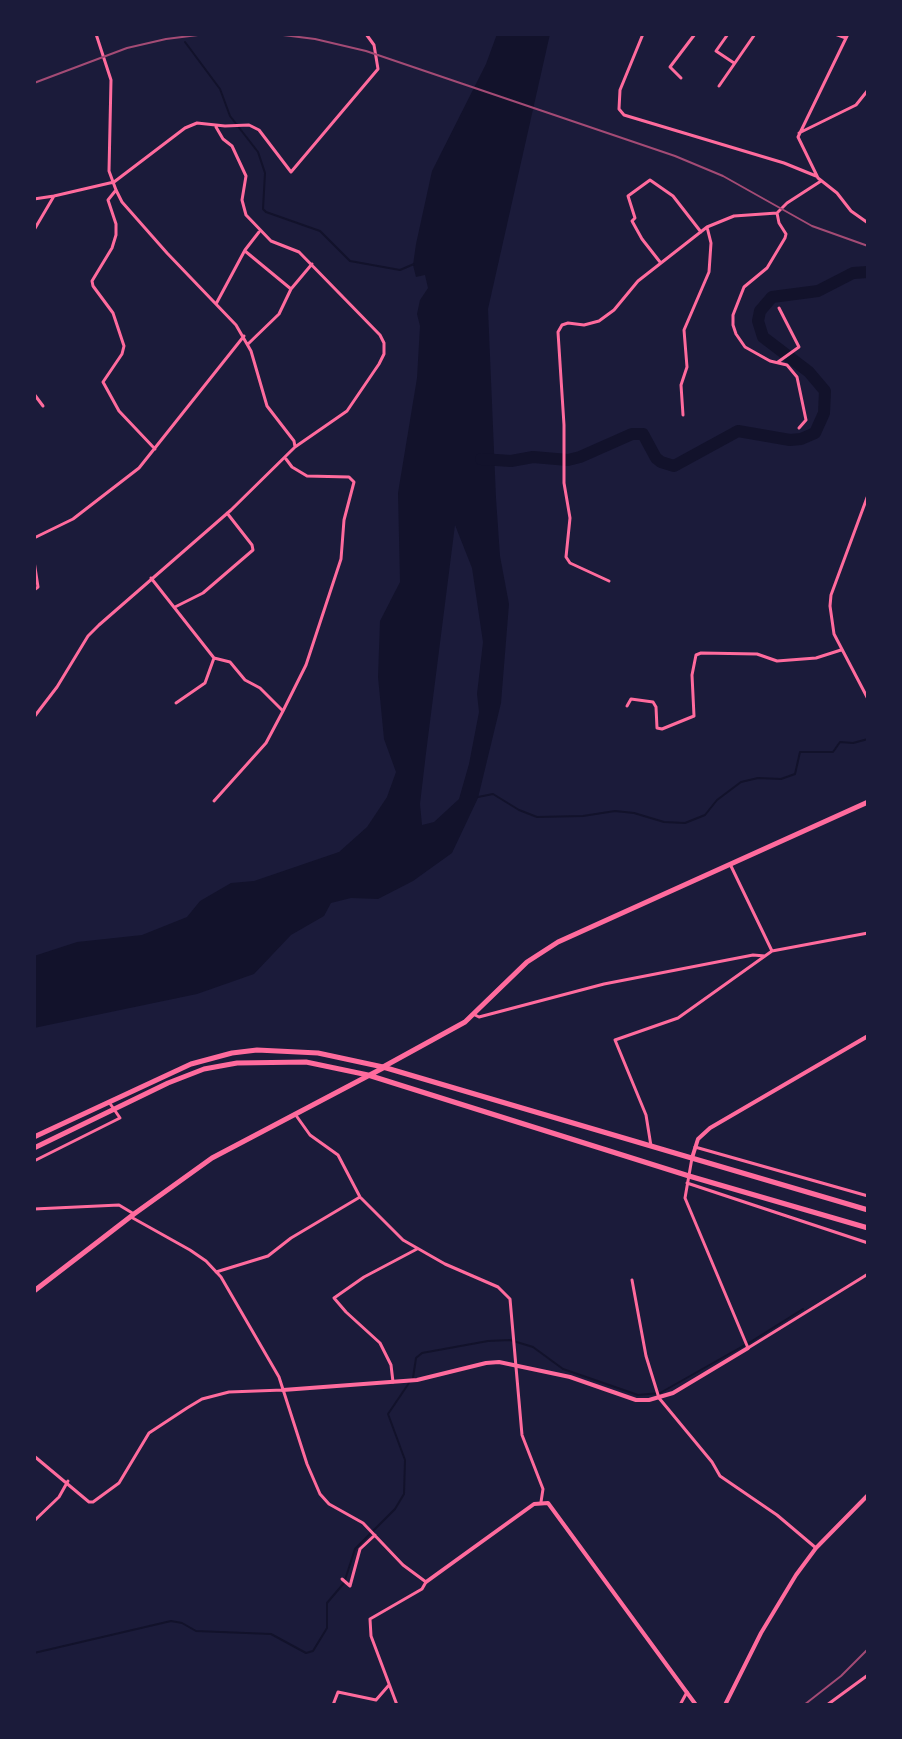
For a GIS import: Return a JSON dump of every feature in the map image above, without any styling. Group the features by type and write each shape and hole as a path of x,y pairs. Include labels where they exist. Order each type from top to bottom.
{"main road":[{"path":"34,1291 212,1158 448,1033 473,1014 527,962 558,942 868,802"},
{"path":"257,1050 258,1061"},
{"path":"34,1137 183,1067 232,1053 257,1050 318,1053 383,1067 868,1210"},
{"path":"34,1148 168,1083 204,1069 258,1061 306,1062 368,1075 688,1179 868,1228"},
{"path":"471,1109 475,1095"}],"street":[{"path":"96,34 111,80 109,171 116,190 122,202 244,336 267,406 294,441 295,447"},
{"path":"34,199 114,182 185,128 197,123 243,125 259,130 291,172 378,69 374,45 366,34"},
{"path":"643,34 620,90 619,109 624,115 784,163 816,176"},
{"path":"728,34 716,51 734,63"},
{"path":"719,86 755,34"},
{"path":"835,34 847,36 798,137 816,176 837,193 851,211 868,223"},
{"path":"681,78 670,67 693,35"},
{"path":"799,133 856,105 868,90"},
{"path":"34,717 57,687 88,636 227,513 295,447 347,411 384,354 382,338 312,264 299,252 271,241 243,209 246,176 215,125"},
{"path":"660,262 632,221 635,218 628,196 650,180 673,196 701,232"},
{"path":"609,581 570,563 566,557 570,518 564,466 558,332 562,325 568,323 584,325 599,321 614,310 632,286 707,227 734,216 777,213 821,181"},
{"path":"116,190 108,200 116,224 116,235 112,248 92,281 113,313 124,346 103,382 119,411 155,449"},
{"path":"34,230 54,196"},
{"path":"777,213 785,238 767,268 744,287 733,315 736,334 745,347 770,361 780,360 799,347 779,308"},
{"path":"683,415 681,385 687,367 684,330 709,272 711,243 707,227"},
{"path":"216,304 245,250 260,231"},
{"path":"245,250 291,289"},
{"path":"248,344 279,314 291,289 312,264"},
{"path":"34,538 73,519 139,468 244,336"},
{"path":"780,360 797,377 806,420 799,428"},
{"path":"34,394 43,406"},
{"path":"214,801 266,743 283,711 306,665 341,559 344,520 354,482 349,477 307,476 292,467 286,459"},
{"path":"868,495 831,595 832,626 841,650 868,699"},
{"path":"175,607 203,593 253,550 227,513"},
{"path":"34,561 38,587 34,590"},
{"path":"151,578 214,658 230,662 245,680 260,688 283,711"},
{"path":"627,706 631,699 653,702 657,728 662,729 694,716 692,675 696,655 701,653 757,654 777,661 816,658 841,650"},
{"path":"176,703 205,683 214,658"},
{"path":"730,864 772,951"},
{"path":"651,1146 646,1115 615,1040 678,1018 772,951 868,933"},
{"path":"473,1014 479,1017 604,984 753,955 765,956"},
{"path":"748,1348 685,1198 695,1147 702,1134 710,1128 868,1036"},
{"path":"34,1161 120,1118 109,1101"},
{"path":"295,1114 310,1135 338,1155 360,1197 403,1240 459,1271 498,1287 510,1299 522,1435 543,1489 541,1502"},
{"path":"695,1147 868,1196"},
{"path":"688,1179 868,1243"},
{"path":"833,1193 835,1187"},
{"path":"216,1272 268,1256 291,1238 360,1197"},
{"path":"34,1209 119,1205 206,1261 271,1361 320,1494 329,1504 363,1523 403,1565 426,1582"},
{"path":"823,1229 826,1221"},
{"path":"393,1382 391,1365 380,1343 334,1298 364,1277 417,1249"},
{"path":"34,1456 68,1481 89,1502 93,1502 119,1483 149,1433 202,1399 229,1392 417,1380 486,1363 517,1365 570,1377 636,1400 659,1398 673,1393 868,1274"},
{"path":"632,1280 646,1356 659,1398 720,1476 777,1515 816,1548"},
{"path":"34,1521 59,1497 68,1481"},
{"path":"725,1705 761,1633 796,1575 816,1548 868,1495"},
{"path":"397,1705 371,1636 370,1619 422,1589 426,1582 541,1502 552,1508 696,1705"},
{"path":"342,1579 350,1586 360,1549 375,1535"},
{"path":"827,1705 868,1675"},
{"path":"333,1705 338,1692 376,1700 389,1685"},
{"path":"680,1705 687,1692"}],"shaded area":[{"path":"497,34 550,34 488,309 500,556 509,604 501,703 478,798 452,853 413,881 378,899 351,898 331,903 324,916 291,935 254,974 197,994 34,1028 34,956 77,942 142,935 187,917 200,901 231,883 254,881 339,852 367,827 387,797 396,772 384,739 378,677 380,621 400,582 398,493 417,378 420,326 417,314 420,300 428,288 425,275 416,277 413,265 432,171 486,64","holes":["455,525 472,568 483,642 477,694 479,712 469,764 459,799 434,822 422,825 420,804"]}],"waterway":[{"path":"185,42 220,89 230,116 258,152 265,173 263,209 266,212 320,231 350,261 400,270 414,264"},
{"path":"481,459 511,461 533,457 568,460 632,434 643,434 656,458 674,466 738,431 790,440 815,433 824,413 825,391 809,372 763,337 758,321 760,311 772,297 818,291 853,273 868,272"},
{"path":"868,719 868,734"},
{"path":"478,797 493,794 537,817 583,816 615,811 664,822 685,823 705,815 717,800 741,782 758,778 781,779 795,774 800,752 833,752 840,742 868,739"},
{"path":"413,1378 416,1358 422,1353 510,1340 533,1347 563,1369 638,1395 660,1393 803,1309"},
{"path":"34,1653 171,1621 196,1631 271,1634 306,1653 313,1651 327,1628 327,1603 344,1583 355,1549 395,1509 404,1494 405,1460 388,1414 409,1383"}],"railway":[{"path":"34,83 127,48 206,34"},
{"path":"275,34 315,39 366,51 675,156 723,176 812,226 868,246"},
{"path":"804,1705 841,1676 868,1649"}]}
